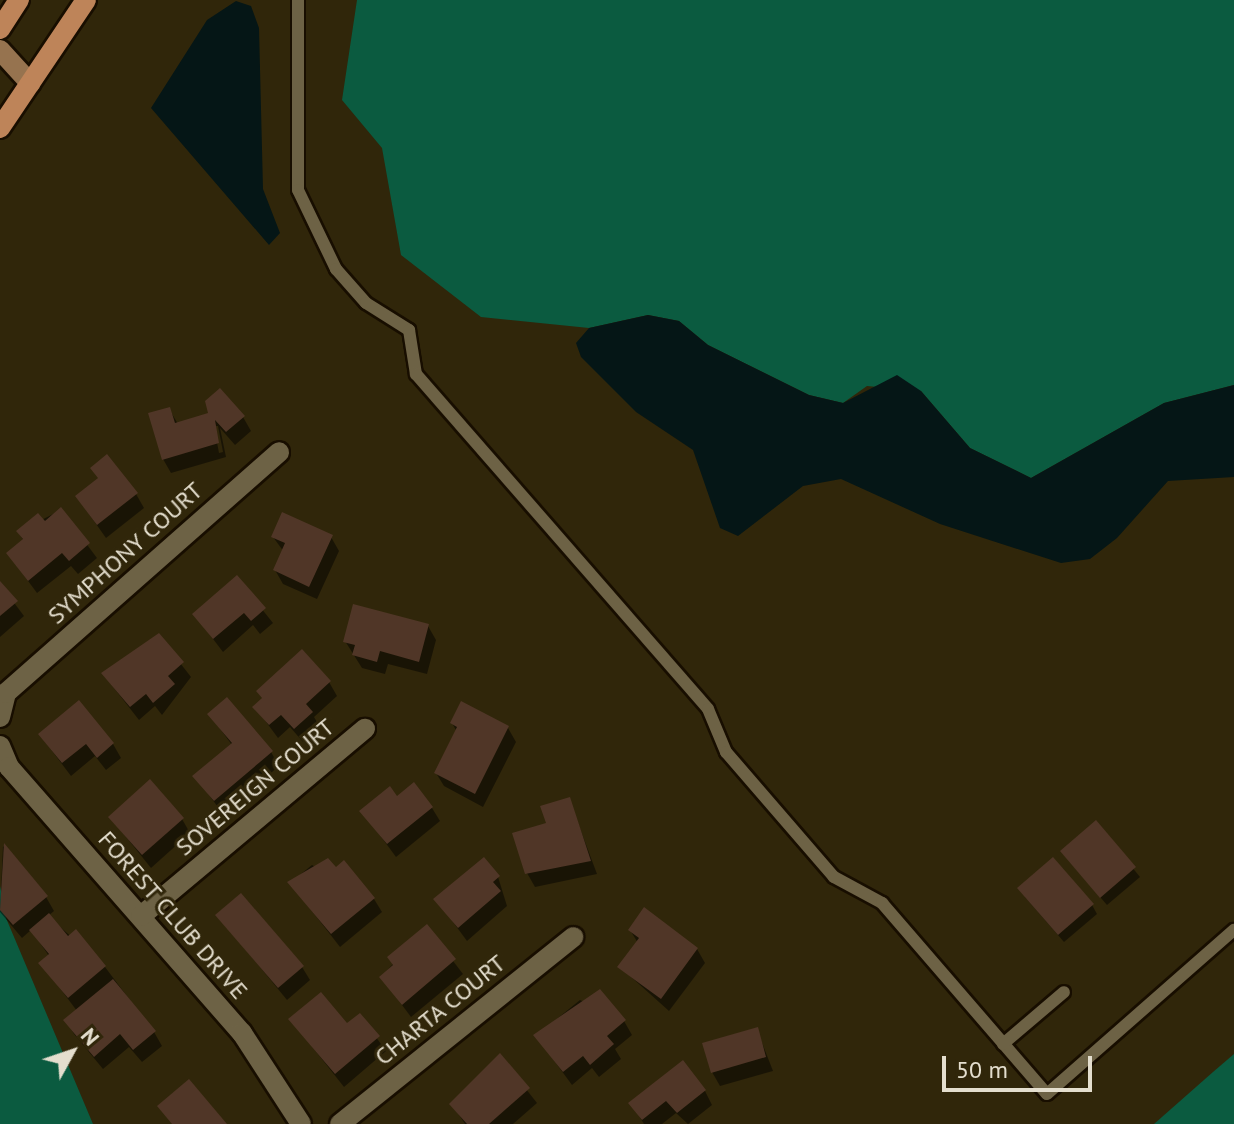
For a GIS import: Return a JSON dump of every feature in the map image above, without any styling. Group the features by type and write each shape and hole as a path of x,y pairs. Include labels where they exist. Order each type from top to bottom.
{"main road":[{"path":"0,29 19,0"},
{"path":"0,128 86,0"}],"street":[{"path":"0,50 30,83"},
{"name":"SYMPHONY COURT","path":"0,717 6,693 279,452"},
{"name":"SOVEREIGN COURT","path":"141,916 365,729"},
{"name":"FOREST CLUB DRIVE","path":"0,746 9,767 242,1033 301,1124"},
{"name":"CHARTA COURT","path":"340,1124 573,937"}],"lane":[{"path":"298,0 298,190 336,269 366,303 409,330 416,374 708,709 726,752 834,877 882,903 1047,1094 1234,930"},
{"path":"1003,1044 1064,992"}],"green space":[{"path":"357,0 1234,0 1234,385 1164,403 1031,478 970,448 921,391 867,386 843,403 809,395 708,345 679,321 648,315 589,328 481,317 401,255 382,148 342,100"},
{"path":"0,886 6,918 93,1124 0,1124"},
{"path":"1234,1054 1234,1124 1154,1124 1213,1072"}],"shaded area":[{"path":"236,1 251,6 259,28 263,189 280,233 269,245 151,108 207,20"},
{"path":"648,315 679,321 708,345 809,395 843,403 897,375 921,391 970,448 1031,478 1164,403 1234,385 1234,477 1168,481 1117,538 1090,559 1061,563 940,524 841,479 803,486 738,536 720,528 693,450 636,412 581,357 576,343 589,328"}],"building":[{"path":"220,388 245,416 226,432 215,420 219,443 162,460 148,413 170,407 175,423 208,413 205,401"},
{"path":"107,454 138,493 97,525 75,496 98,478 90,468"},
{"path":"61,507 90,543 69,561 62,553 28,581 6,553 23,539 16,531 38,513 45,521"},
{"path":"282,512 333,535 309,587 273,570 285,543 271,537"},
{"path":"237,575 266,608 251,621 244,613 213,639 192,614"},
{"path":"0,581 18,601 0,616"},
{"path":"353,604 429,624 419,662 380,651 377,662 352,655 355,645 343,642"},
{"path":"159,633 184,662 168,676 175,684 153,703 146,694 130,707 101,673"},
{"path":"302,649 331,681 306,704 313,712 294,729 281,715 269,725 252,707 262,698 256,691"},
{"path":"227,697 273,751 214,801 192,776 232,743 207,714"},
{"path":"79,700 114,743 97,758 86,744 62,763 38,734"},
{"path":"461,701 509,726 475,794 434,773 457,727 450,723"},
{"path":"150,779 184,818 142,855 108,817"},
{"path":"414,782 433,807 387,844 359,811 390,786 397,796"},
{"path":"570,797 591,861 525,874 512,833 546,823 540,806"},
{"path":"1096,820 1136,867 1100,898 1060,851"},
{"path":"4,843 48,896 13,925 0,910"},
{"path":"484,857 500,876 493,882 501,891 458,928 433,899"},
{"path":"1053,857 1094,904 1058,935 1017,888"},
{"path":"328,858 336,867 344,860 375,898 331,934 287,882"},
{"path":"241,893 304,966 278,988 215,915"},
{"path":"644,907 698,948 661,999 617,967 639,938 628,930"},
{"path":"49,913 68,936 76,929 106,966 68,998 38,963 49,954 29,930"},
{"path":"427,924 456,959 402,1005 379,977 393,965 387,957"},
{"path":"113,979 156,1031 133,1050 120,1034 94,1057 63,1020"},
{"path":"600,989 626,1020 607,1036 614,1044 590,1065 583,1056 563,1072 533,1035"},
{"path":"321,992 347,1023 360,1013 380,1036 335,1074 288,1019"},
{"path":"758,1027 766,1057 711,1073 702,1043"},
{"path":"500,1053 530,1088 489,1124 467,1124 449,1104"},
{"path":"683,1060 706,1090 677,1113 666,1101 642,1120 628,1103"},
{"path":"189,1079 227,1124 172,1124 157,1106"}]}
